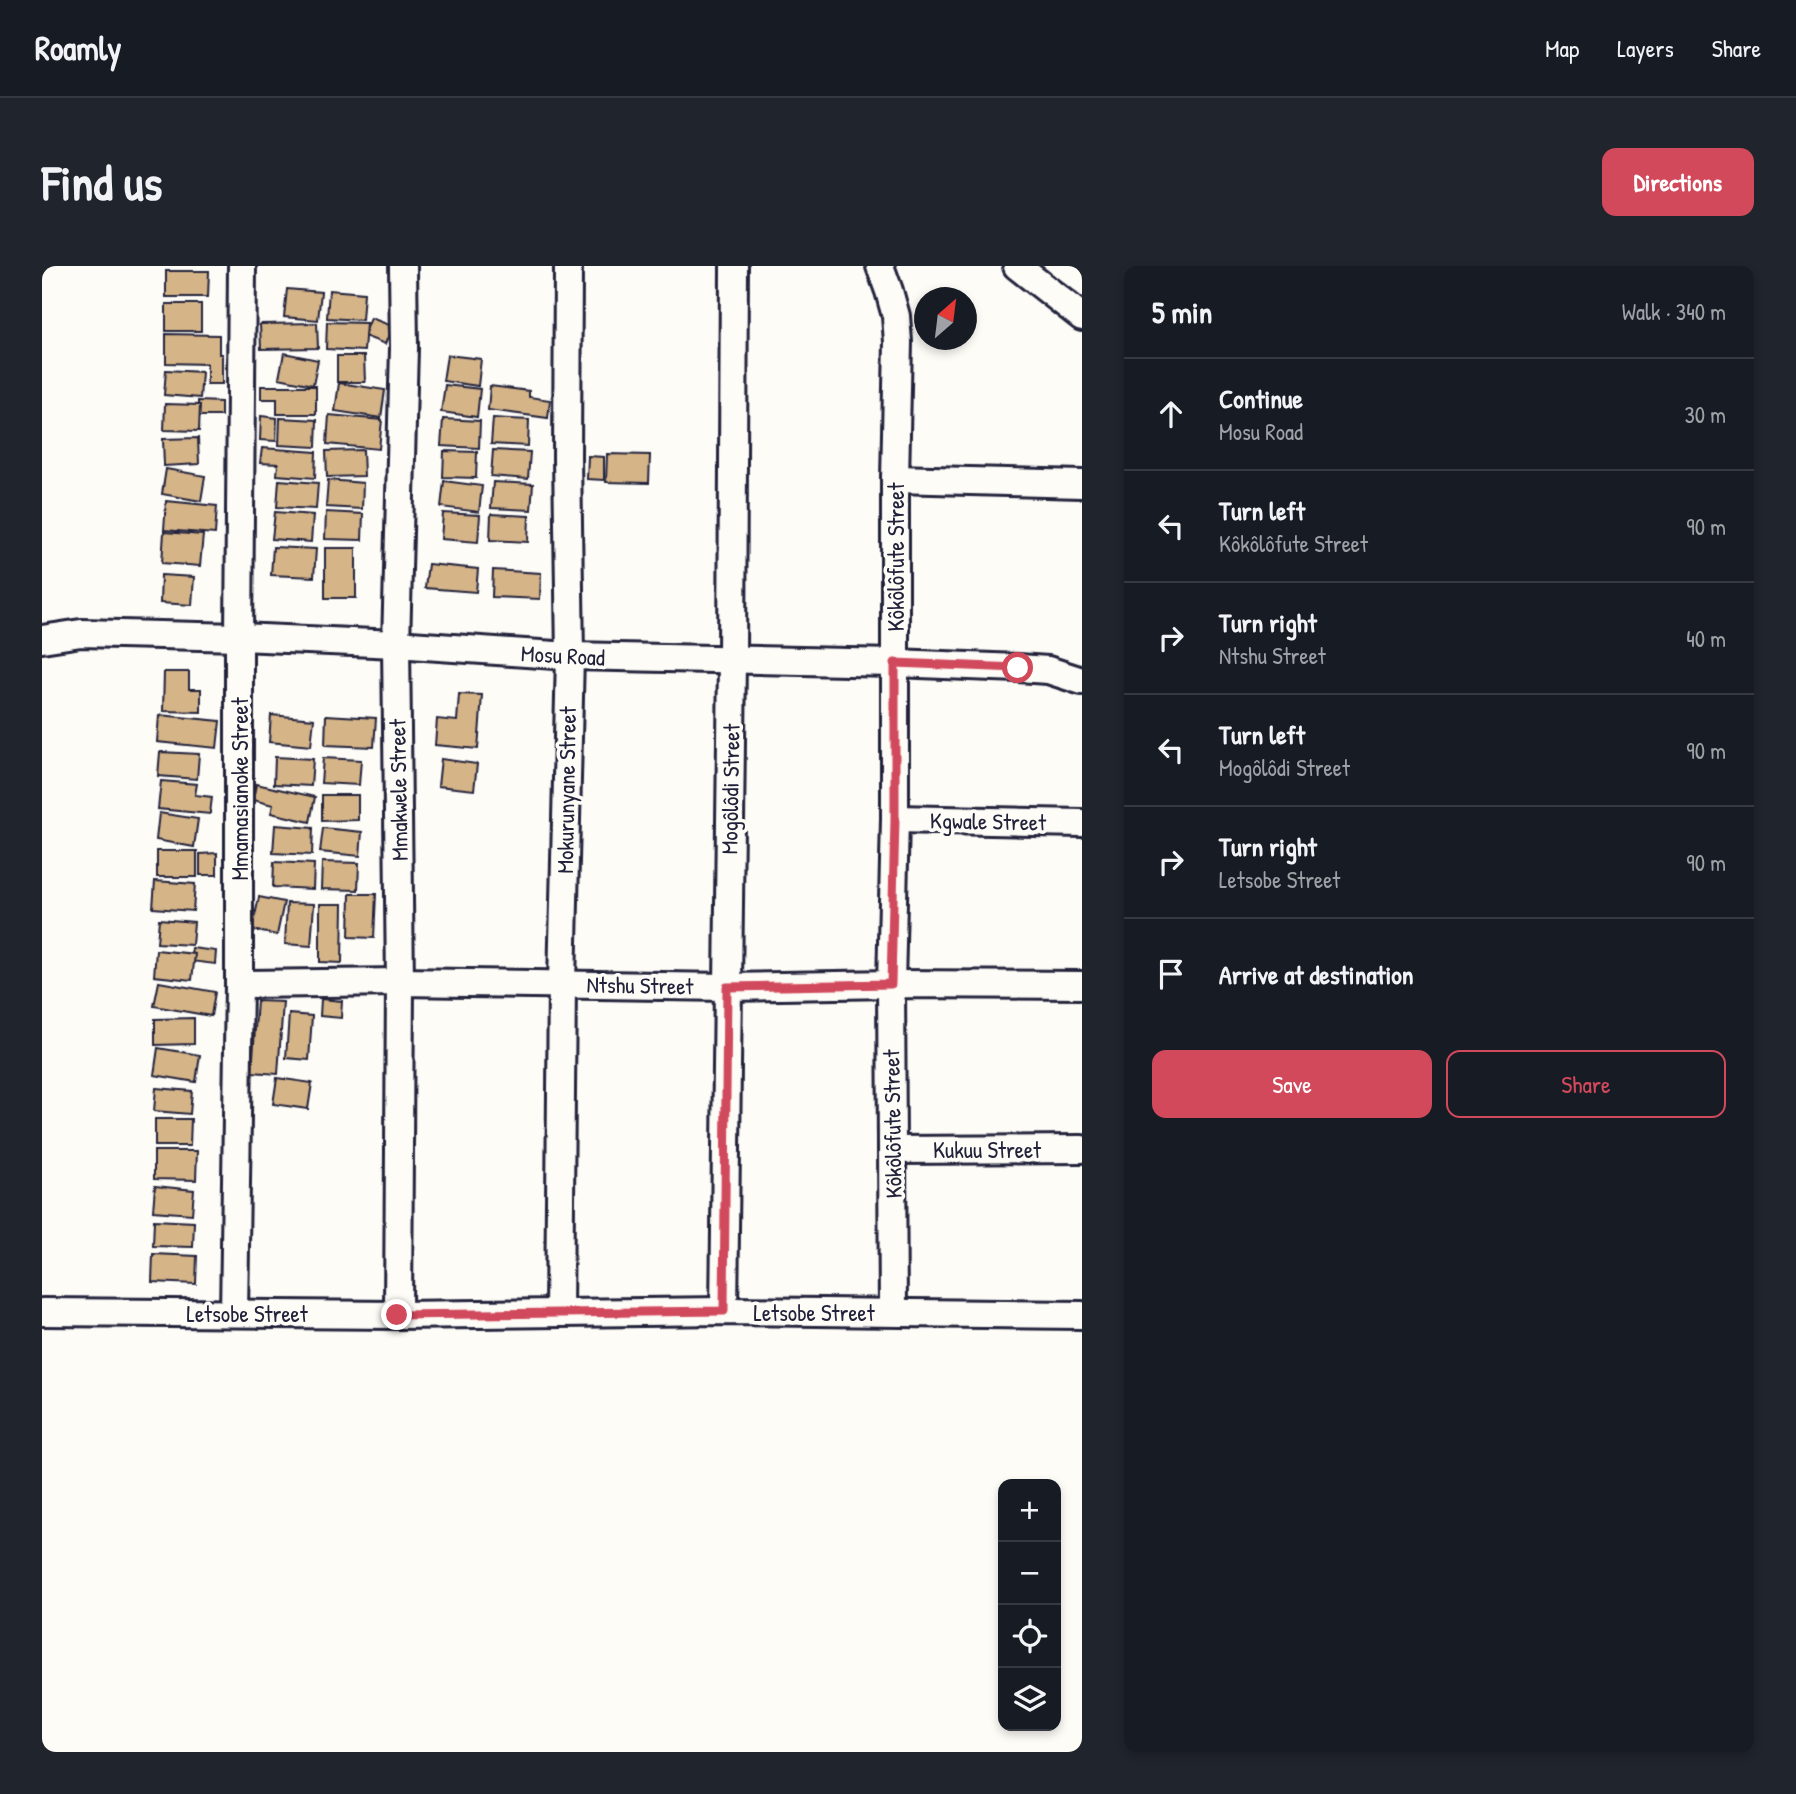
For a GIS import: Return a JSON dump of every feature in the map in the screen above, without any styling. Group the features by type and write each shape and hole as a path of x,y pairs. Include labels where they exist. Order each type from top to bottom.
{"street":[{"name":"Mmamasianoke Street","path":"234,1313 239,984 242,266"},
{"name":"Mmakwele Street","path":"397,1315 400,982 396,644 404,360 403,266"},
{"name":"Mokurunyane Street","path":"559,1313 562,984 570,656 568,266"},
{"name":"Mogôlôdi Street","path":"724,1311 734,266"},
{"name":"Kôkôlôfute Street","path":"880,266 896,316 898,353 895,479 895,819 891,984 893,1312"},
{"path":"1017,266 1082,317"},
{"path":"895,479 1082,484"},
{"name":"Mosu Road","path":"42,639 81,633 239,637 570,656 1004,667 1048,670 1082,681"},
{"name":"Kgwale Street","path":"895,819 1082,823"},
{"name":"Ntshu Street","path":"239,984 400,982 727,987 1082,985"},
{"name":"Kukuu Street","path":"892,1150 1082,1149"},
{"name":"Letsobe Street","path":"42,1312 397,1315 724,1311 1082,1315"}],"building":[{"path":"166,271 209,271 208,297 166,297"},
{"path":"287,289 321,292 318,320 284,317"},
{"path":"329,290 364,293 362,320 327,318"},
{"path":"166,304 201,304 201,331 166,331"},
{"path":"371,318 392,326 385,344 364,336"},
{"path":"327,322 366,323 364,351 326,349"},
{"path":"317,323 318,348 261,349 260,324"},
{"path":"166,334 219,335 222,384 207,384 207,364 166,363"},
{"path":"284,353 318,360 313,385 279,378"},
{"path":"447,355 481,359 478,386 443,381"},
{"path":"337,356 364,356 365,382 337,382"},
{"path":"166,370 202,372 200,398 164,395"},
{"path":"339,383 385,390 381,418 335,411"},
{"path":"445,385 480,389 477,417 441,412"},
{"path":"261,386 316,386 316,414 277,414 277,399 261,399"},
{"path":"490,386 529,391 529,397 550,400 548,418 488,410"},
{"path":"198,401 221,402 221,416 198,416"},
{"path":"165,404 200,405 199,431 164,430"},
{"path":"329,415 382,420 379,449 327,444"},
{"path":"261,416 277,418 276,441 260,440"},
{"path":"280,418 317,420 316,447 279,445"},
{"path":"493,418 529,420 528,446 491,444"},
{"path":"443,419 480,421 479,448 441,446"},
{"path":"198,438 199,464 164,466 163,439"},
{"path":"262,448 316,452 315,478 277,475 278,464 260,463"},
{"path":"363,450 364,476 327,477 326,451"},
{"path":"493,450 530,452 528,479 491,476"},
{"path":"444,451 477,452 476,478 443,477"},
{"path":"607,454 650,455 649,483 606,482"},
{"path":"588,456 604,457 604,480 587,479"},
{"path":"166,469 205,476 201,501 162,494"},
{"path":"279,480 318,483 316,509 277,507"},
{"path":"328,480 363,483 362,509 326,507"},
{"path":"444,481 482,486 479,512 441,507"},
{"path":"493,482 533,484 531,510 491,508"},
{"path":"166,501 217,506 215,534 164,530"},
{"path":"275,512 313,515 311,542 272,539"},
{"path":"326,512 363,514 362,540 325,539"},
{"path":"443,513 480,515 478,542 441,539"},
{"path":"491,514 529,516 528,542 490,540"},
{"path":"164,532 203,535 200,566 162,563"},
{"path":"273,547 316,549 314,577 271,575"},
{"path":"325,548 356,548 356,598 325,598"},
{"path":"428,564 478,569 476,592 425,588"},
{"path":"493,570 541,573 540,599 492,597"},
{"path":"161,575 194,577 192,605 160,603"},
{"path":"164,672 189,672 189,689 201,689 201,712 163,711"},
{"path":"459,694 482,695 478,749 435,745 437,719 457,721"},
{"path":"159,715 220,721 217,748 157,742"},
{"path":"271,715 314,719 311,746 269,742"},
{"path":"326,715 376,718 374,747 325,745"},
{"path":"160,752 199,754 197,779 158,776"},
{"path":"275,757 313,759 311,786 274,784"},
{"path":"323,758 361,760 359,785 321,783"},
{"path":"441,759 477,764 474,790 438,786"},
{"path":"161,781 197,784 195,795 212,797 210,814 158,809"},
{"path":"256,784 315,797 310,822 271,813 273,805 253,800"},
{"path":"322,795 358,795 358,820 322,821"},
{"path":"159,813 198,819 194,847 156,840"},
{"path":"275,825 313,828 312,855 273,853"},
{"path":"323,828 362,832 360,856 320,852"},
{"path":"157,851 197,851 197,877 157,877"},
{"path":"217,853 217,875 200,875 200,854"},
{"path":"274,862 314,864 313,889 273,887"},
{"path":"322,862 359,863 358,890 321,889"},
{"path":"155,881 195,884 193,911 153,908"},
{"path":"350,894 376,894 374,938 349,937"},
{"path":"259,897 284,902 277,935 252,930"},
{"path":"287,903 314,904 311,946 285,944"},
{"path":"320,904 343,904 342,963 320,962"},
{"path":"159,919 194,922 192,945 157,943"},
{"path":"192,948 216,951 215,964 190,961"},
{"path":"156,950 195,954 192,980 154,976"},
{"path":"159,982 215,992 211,1016 154,1006"},
{"path":"321,999 342,1001 341,1018 320,1016"},
{"path":"257,1001 283,1002 278,1074 252,1072"},
{"path":"289,1014 312,1016 309,1060 286,1058"},
{"path":"194,1018 194,1044 155,1045 155,1019"},
{"path":"158,1048 200,1055 196,1082 154,1075"},
{"path":"277,1078 312,1083 308,1109 273,1104"},
{"path":"156,1088 192,1091 190,1114 154,1111"},
{"path":"155,1119 191,1119 190,1146 155,1146"},
{"path":"154,1151 197,1151 196,1180 154,1179"},
{"path":"155,1186 194,1190 192,1214 153,1211"},
{"path":"154,1220 194,1222 193,1247 153,1246"},
{"path":"153,1254 197,1256 196,1284 152,1282"}],"route":[{"path":"397,1315 724,1311 727,987 891,984 895,663 1018,668"}]}
